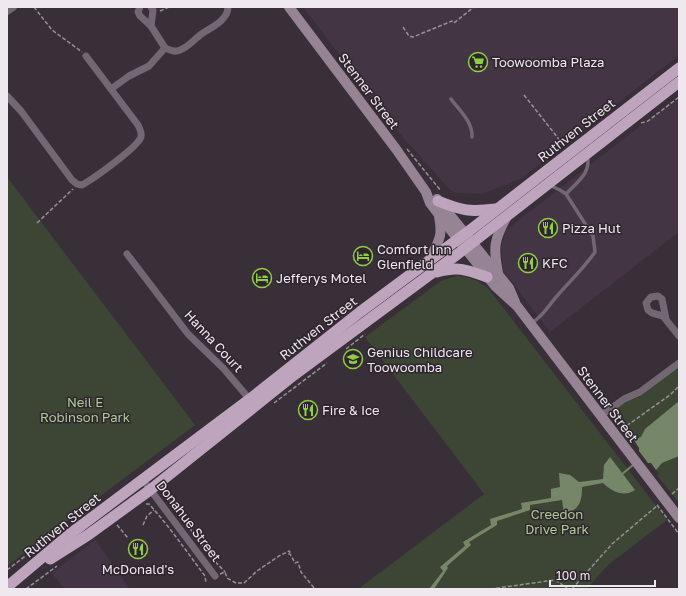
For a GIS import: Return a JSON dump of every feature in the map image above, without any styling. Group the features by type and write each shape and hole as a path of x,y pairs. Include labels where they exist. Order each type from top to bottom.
{"highway":[{"name":"Ruthven Street","path":"11,584 88,535 150,490 252,403 430,259 461,237 679,68"},
{"name":"Ruthven Street","path":"11,584 70,534 143,480 294,375 431,274 679,82"},
{"path":"441,198 457,208 469,211 496,209"},
{"path":"431,274 452,268 465,269 492,276"}],"main road":[{"name":"Stenner Street","path":"289,7 396,149 426,192 430,204 469,245 492,276 495,286 517,306 647,476 661,502 679,518"},
{"name":"Stenner Street","path":"426,192 436,198 441,198 461,237"},
{"path":"430,259 440,239 441,232 438,214"},
{"path":"492,276 494,248 498,234 508,215"}],"street":[{"path":"7,11 13,7"},
{"path":"140,7 138,12 140,16 151,26 165,48 174,52 180,51 188,46 202,33 220,21 228,10 228,7"},
{"path":"151,26 152,10"},
{"path":"111,89 129,76 149,66 165,48"},
{"path":"7,96 21,111 77,184 82,185 134,147 141,137 141,131 138,125 86,56"},
{"name":"Hanna Court","path":"127,254 188,334 223,368 252,403"},
{"path":"666,319 679,336"},
{"path":"600,414 604,408 617,399 640,392 679,363"},
{"name":"Donahue Street","path":"143,480 216,576"}],"lane":[{"path":"451,99 470,124 472,137"},
{"path":"566,194 586,173 589,163 587,154"},
{"path":"531,324 545,312 555,297 588,263 595,252 593,236 566,194 548,184"}],"path":[{"path":"34,7 52,30 78,48 86,56"},
{"path":"152,10 170,7"},
{"path":"403,27 409,36 413,37 452,21 454,23 474,7"},
{"path":"524,95 558,138 560,144 557,151 550,156"},
{"path":"403,144 441,198"},
{"path":"37,223 77,184"},
{"path":"619,425 622,429 670,395 679,386"},
{"path":"572,589 612,544 679,488"},
{"path":"165,492 172,505 225,572 227,578 238,584 244,584 257,571 289,551 290,552 288,554 290,554 295,563 298,562 301,572 315,589"},
{"path":"661,502 679,534"},
{"path":"143,525 147,516 154,510 205,576 206,583"},
{"path":"116,524 128,538"},
{"path":"216,576 225,572"},
{"path":"490,589 555,580 568,589"}],"shaded area":[{"name":"Toowoomba Plaza","path":"303,7 679,7 679,55 522,178 483,194 455,193 450,190 394,127"},
{"path":"679,96 679,232 550,332 503,270 501,247 506,230"},
{"path":"679,401 679,456 662,463 656,470 651,463 648,463 639,451 639,448 634,440 641,437 645,429"},
{"path":"610,457 635,490 622,493 610,489 603,483 582,487 581,501 577,507 574,510 564,514 562,500 530,505 530,510 497,521 497,525 469,542 471,545 447,566 448,568 434,589 429,589 443,571 440,567 465,546 463,542 491,525 490,519 522,509 521,503 551,498 551,489 560,487 559,473 570,475 579,482 603,479 604,465"},
{"path":"95,540 130,589 64,589 52,573"}],"green space":[{"name":"Neil E Robinson Park","path":"7,177 195,425 7,566"},
{"name":"Creedon Drive Park","path":"456,276 473,279 488,288 667,520 608,565 587,589 358,589 484,494 365,337 438,283"},
{"path":"679,367 679,503 657,475 659,474 651,463 648,463 632,438 630,439 611,412 622,403 641,396"}],"waterway":[{"path":"621,475 633,465"}],"place":[{"name":"Toowoomba Plaza","path":"478,62"},
{"name":"Pizza Hut","path":"548,228"},
{"name":"Comfort Inn Glenfield","path":"363,256"},
{"name":"KFC","path":"528,263"},
{"name":"Jefferys Motel","path":"262,278"},
{"name":"Genius Childcare Toowoomba","path":"353,359"},
{"name":"Fire & Ice","path":"308,410"},
{"name":"McDonald's","path":"138,549"}]}
